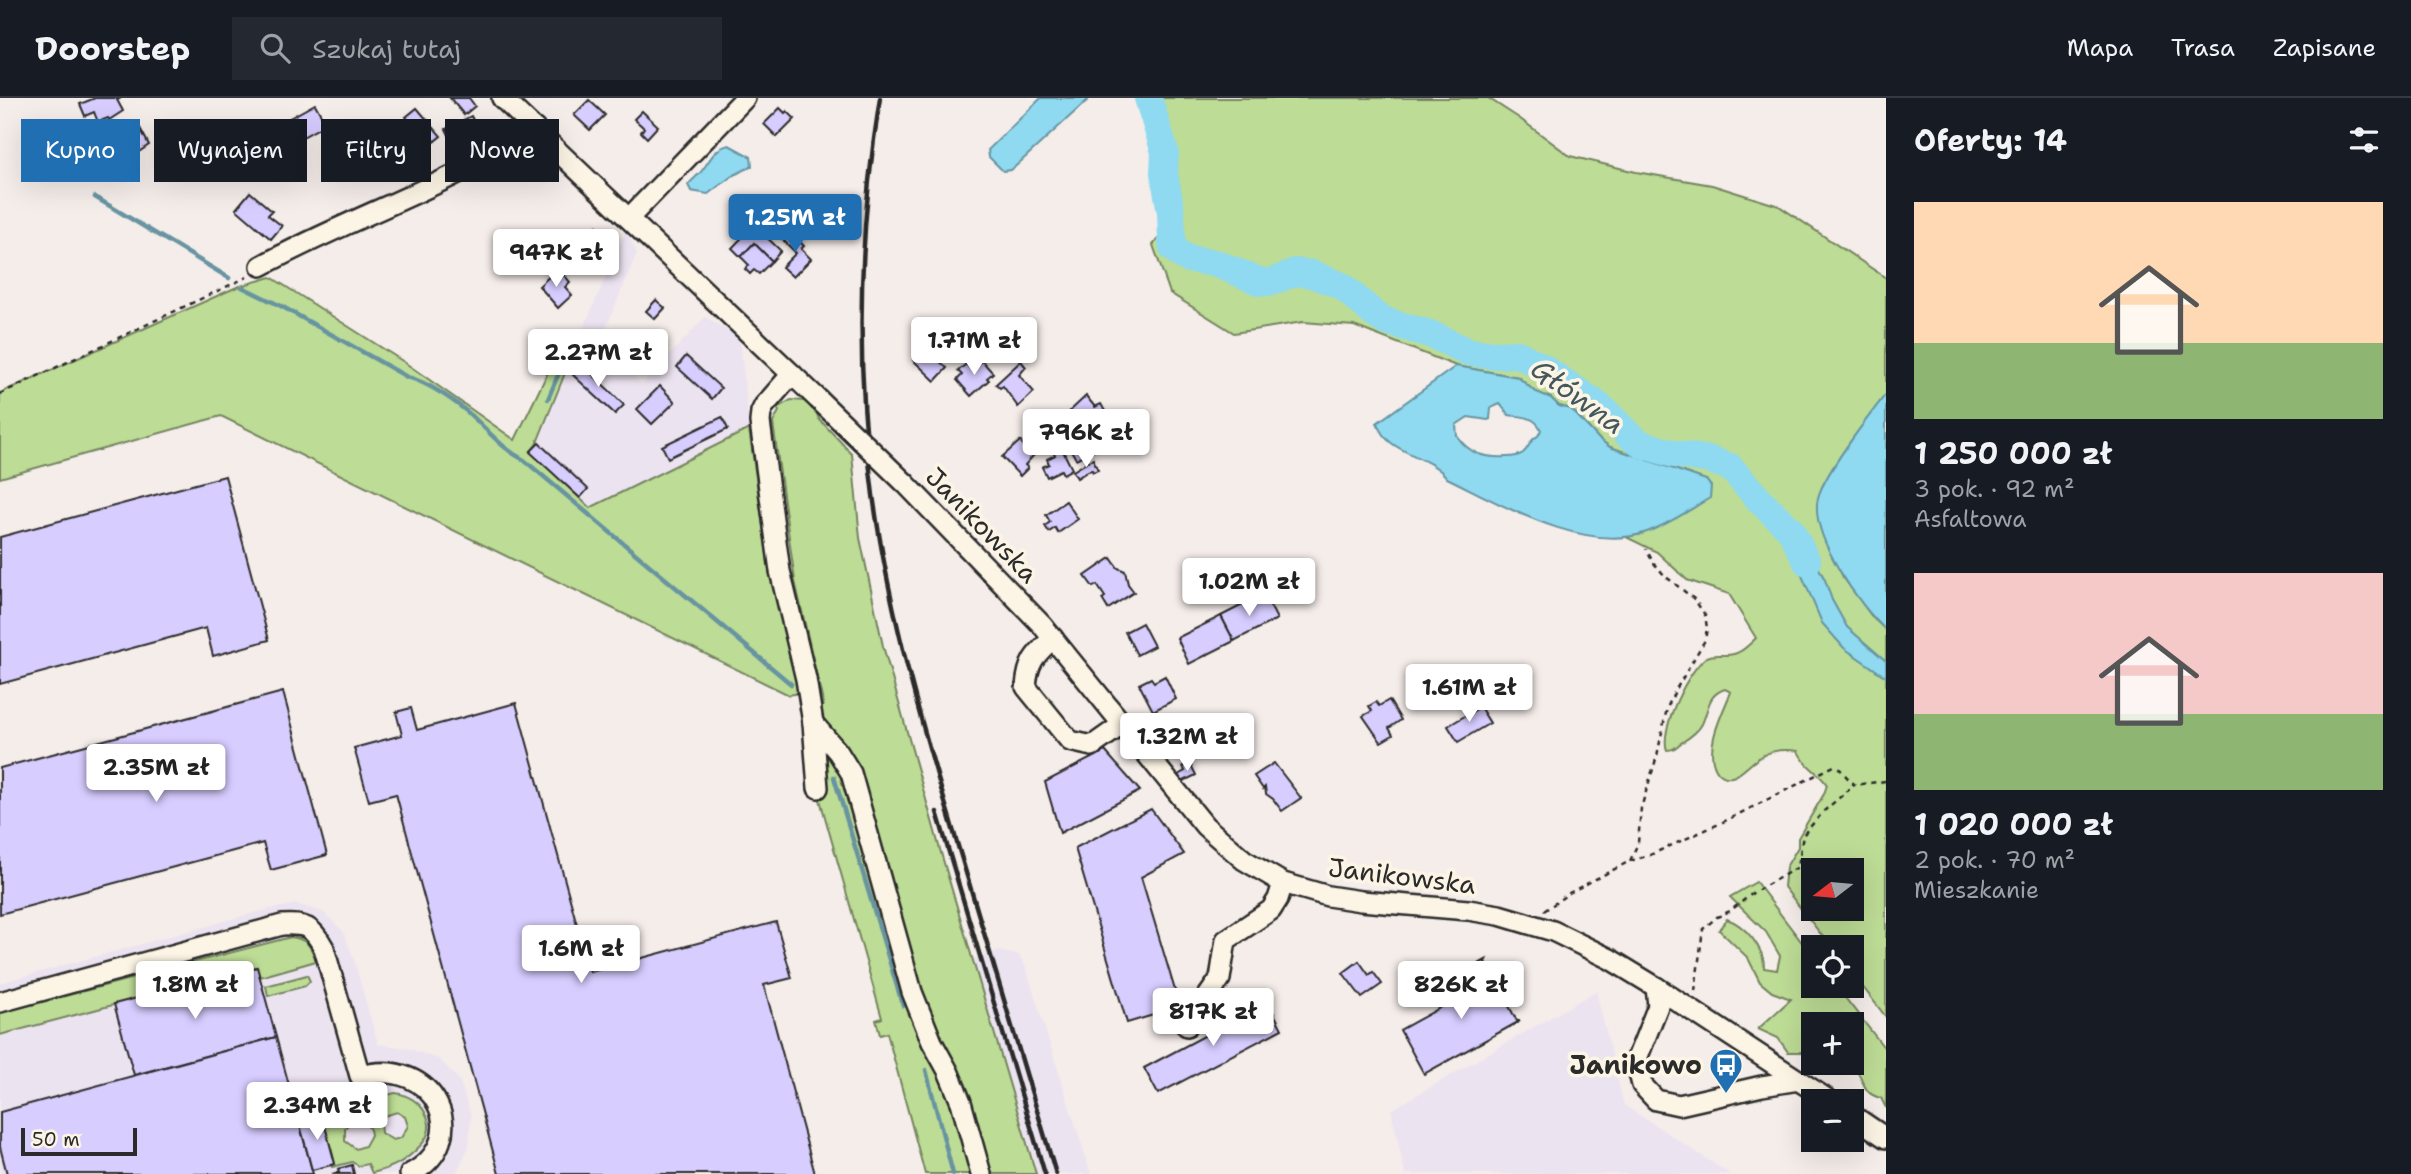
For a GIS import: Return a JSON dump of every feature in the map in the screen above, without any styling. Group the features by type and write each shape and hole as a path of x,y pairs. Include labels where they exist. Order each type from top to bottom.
{"street":[{"name":"Janikowska","path":"502,98 524,119"},
{"path":"629,218 745,98"},
{"name":"Janikowska","path":"559,152 906,484 1053,638 1205,826 1244,860 1283,883 1328,896 1455,908 1499,915 1553,931 1581,943 1656,987 1812,1089"},
{"path":"261,266 307,242 445,180"},
{"path":"792,374 764,406 760,422 780,571 806,679 813,723 818,788"},
{"path":"1053,638 1028,666 1026,687 1070,741 1092,746 1123,724"},
{"path":"813,723 838,752 851,773 912,992 932,1042 958,1095 981,1174"},
{"path":"1187,1026 1220,979 1226,940 1270,910 1278,899 1283,883"},
{"path":"0,1002 282,925 300,925 315,932 324,948 360,1076 375,1072 415,1079 437,1098 443,1126 436,1149 421,1168 410,1174"},
{"path":"1656,987 1658,1006 1636,1061 1642,1085 1656,1100 1679,1105 1799,1080"},
{"path":"1653,1024 1685,1005"},
{"path":"1864,1123 1886,1138"}],"path":[{"path":"0,394 242,281 261,266"},
{"path":"1630,861 1638,843 1641,808 1657,756 1667,708 1705,640 1707,628 1705,615 1694,599 1665,576 1646,549"},
{"path":"1527,923 1569,893 1630,861 1650,855 1721,822 1834,766 1854,785"},
{"path":"1685,1005 1697,988 1703,929 1753,893 1798,867 1803,835 1824,811 1854,785 1886,780"}],"shaded area":[{"path":"626,230 637,253 599,345 642,384 705,317 740,337 749,429 589,508 530,452 536,445"},
{"path":"296,904 323,912 343,931 353,956 378,1044 407,1048 439,1059 460,1081 471,1116 469,1147 456,1174 0,1174 0,983 261,911"},
{"path":"997,951 1019,955 1026,968 1091,1174 1036,1174 972,959"},
{"path":"1596,991 1624,1105 1730,1174 1405,1174 1391,1110"}],"green space":[{"path":"1144,98 1488,98 1570,156 1636,172 1712,185 1779,206 1886,278 1886,394 1822,487 1817,509 1830,550 1843,577 1873,618 1886,630 1886,1017 1864,989 1864,935 1822,935 1811,921 1864,921 1864,858 1801,858 1801,909 1784,887 1786,867 1798,847 1798,838 1824,794 1827,785 1824,780 1804,761 1798,751 1791,750 1768,753 1735,776 1727,777 1720,773 1713,761 1712,751 1719,720 1731,692 1725,689 1709,703 1698,730 1675,748 1667,750 1667,729 1671,715 1692,673 1707,657 1737,653 1756,638 1729,594 1687,580 1657,552 1626,537 1642,534 1706,480 1610,447 1571,409 1559,406 1551,398 1534,391 1518,377 1456,366 1354,326 1303,322 1234,333 1170,293 1153,245 1166,230 1160,151"},
{"path":"271,277 404,362 515,440 566,335 580,336 536,445 531,451 590,508 749,429 770,575 799,693 789,695 221,416 0,478 0,393 237,287"},
{"path":"791,400 805,401 813,405 819,419 852,454 860,538 883,646 1036,1174 925,1174 887,1033 880,1035 876,1020 882,1018 819,796 809,793 827,791 827,756 841,775 846,774 819,707 823,706 822,698 795,581 773,423 779,411 777,408"},
{"path":"1756,882 1801,941 1801,998 1845,998 1856,1012 1801,1012 1801,1052 1788,1052 1778,1038 1758,1029 1791,999 1772,992 1760,982 1748,958 1719,930 1727,919 1734,922 1753,939 1761,953 1764,968 1777,970 1780,956 1766,932 1730,897"},
{"path":"291,937 308,944 316,961 260,977 256,967 0,1035 0,1013"},
{"path":"307,975 310,981 305,986 268,996 266,986"},
{"path":"1864,1022 1886,1050 1886,1108 1881,1098 1866,1089 1859,1075 1864,1075"},
{"path":"395,1093 413,1099 420,1105 428,1120 429,1129 426,1138 414,1152 386,1169 372,1173 368,1164 359,1166 352,1162 332,1167 335,1163 322,1115 330,1113 330,1110","holes":["397,1112 405,1117 408,1126 401,1138 393,1140 381,1133 380,1124 384,1116","351,1121 362,1122 369,1128 371,1135 365,1146 356,1149 345,1141 345,1128"]}],"water":[{"path":"1041,98 1090,98 1017,165 1011,170 1003,171 989,157 988,150"},
{"path":"729,145 751,157 752,166 732,176 708,194 691,191 688,185 715,153"},
{"path":"1456,366 1518,377 1534,391 1551,398 1559,406 1571,409 1610,447 1706,480 1711,486 1710,498 1670,522 1644,533 1620,537 1569,531 1517,512 1447,478 1440,470 1390,442 1377,423","holes":["1500,404 1509,415 1531,419 1541,430 1520,455 1485,456 1467,447 1457,436 1456,425 1468,417 1488,420 1491,408"]},
{"path":"1886,394 1886,630 1863,605 1839,569 1821,531 1817,513 1818,498 1829,474"},
{"path":"1797,526 1847,627 1886,661 1886,677 1844,648 1822,623 1784,533"}],"building":[{"path":"95,98 121,98 117,100 123,111 111,119 97,119 94,112 85,116 80,104"},
{"path":"450,98 469,98 475,106 464,115"},
{"path":"589,100 605,115 590,130 574,115"},
{"path":"315,104 323,119 321,119 321,127 307,135 307,119 288,119"},
{"path":"417,108 426,119 408,119 406,117"},
{"path":"780,108 795,119 777,137 764,124"},
{"path":"642,111 658,126 647,138 641,132 644,128 634,119"},
{"path":"431,124 441,136 431,144"},
{"path":"140,128 149,145 140,151"},
{"path":"250,192 272,211 268,215 282,226 271,239 236,209"},
{"path":"771,206 780,215 770,226 761,217"},
{"path":"754,225 781,251 772,261 754,243 741,257 732,248"},
{"path":"597,226 610,237 598,249 586,238"},
{"path":"787,229 804,246 801,249 811,259 793,277 782,267 796,253 780,237"},
{"path":"754,243 772,261 759,274 754,270 750,274 745,269 749,265 741,257"},
{"path":"553,273 559,279 564,275 570,282 565,287 572,295 558,308 539,286"},
{"path":"656,300 665,308 655,319 646,311"},
{"path":"924,347 947,368 935,381 913,360"},
{"path":"686,356 721,388 712,399 677,367"},
{"path":"982,361 993,373 971,396 957,380 962,375 958,371 966,364 970,368"},
{"path":"1021,361 1026,367 1019,375 1034,392 1018,407 1003,386 1000,388 996,384"},
{"path":"583,365 624,405 615,414 573,375"},
{"path":"660,386 675,402 652,424 637,409"},
{"path":"1086,396 1095,407 1101,404 1110,420 1116,417 1122,429 1121,432 1109,436 1110,438 1101,440 1103,445 1076,459 1068,445 1085,436 1080,430 1084,426 1070,411"},
{"path":"722,417 728,429 668,458 662,446"},
{"path":"1034,439 1041,447 1025,465 1028,468 1020,476 1002,457 1020,441 1025,447"},
{"path":"539,443 588,489 580,498 530,452"},
{"path":"1061,447 1072,469 1063,474 1061,470 1047,477 1042,467 1049,464 1047,459 1055,455 1053,451"},
{"path":"1093,459 1098,470 1088,471 1077,478 1073,471"},
{"path":"225,476 269,640 213,656 206,628 0,684 0,537"},
{"path":"1066,501 1078,519 1058,533 1055,528 1049,532 1045,526 1050,522 1046,515"},
{"path":"1111,558 1118,568 1125,571 1128,584 1134,592 1108,609 1102,599 1105,597 1097,585 1093,587 1085,576"},
{"path":"1264,594 1277,619 1234,641 1221,616"},
{"path":"1221,616 1234,641 1189,664 1177,638"},
{"path":"1142,623 1154,646 1137,655 1125,632"},
{"path":"1165,676 1176,699 1153,711 1139,684 1151,678 1154,682"},
{"path":"283,692 327,855 271,870 263,843 0,914 0,768"},
{"path":"1389,700 1401,720 1389,728 1393,735 1381,742 1363,716 1372,711 1369,706 1376,702 1379,706"},
{"path":"516,703 590,972 776,922 792,978 764,985 815,1174 499,1174 396,794 369,801 354,748 402,735 396,712 411,708 417,730"},
{"path":"1480,707 1490,723 1458,742 1448,726"},
{"path":"1105,751 1140,791 1060,833 1045,782"},
{"path":"1190,763 1196,775 1182,782 1178,775 1185,771 1183,766"},
{"path":"1274,763 1301,798 1282,811 1254,776"},
{"path":"1151,809 1184,854 1141,877 1180,1007 1127,1023 1075,848"},
{"path":"1486,960 1517,1021 1520,1021 1424,1074 1400,1030 1463,995 1453,978"},
{"path":"1359,961 1369,975 1373,972 1382,984 1362,998 1343,973"},
{"path":"257,967 276,1037 134,1075 114,1004"},
{"path":"1268,1002 1282,1029 1158,1094 1144,1068"},
{"path":"276,1037 313,1174 7,1174 0,1147 0,1112"},
{"path":"322,1115 335,1164 312,1170 299,1121"},
{"path":"352,1165 354,1174 332,1174 339,1172 338,1169"}],"waterway":[{"name":"Główna","path":"1148,98 1165,152 1164,173 1171,212 1173,248 1181,255 1188,259 1215,263 1261,282 1272,282 1295,272 1312,274 1342,286 1385,321 1430,334 1469,352 1518,354 1591,400 1641,444 1730,467 1790,529 1807,562"},
{"path":"95,197 229,278"},
{"path":"242,287 407,377 424,383 451,400 791,684"},
{"path":"548,399 574,337"},
{"path":"834,777 903,1006"},
{"path":"926,1070 953,1174"}],"railway":[{"path":"880,98 868,197 862,296 867,445 880,541 922,722 1056,1174"},
{"path":"937,812 1045,1174"}],"place":[{"name":"Janikowo","path":"1726,1095"}]}
